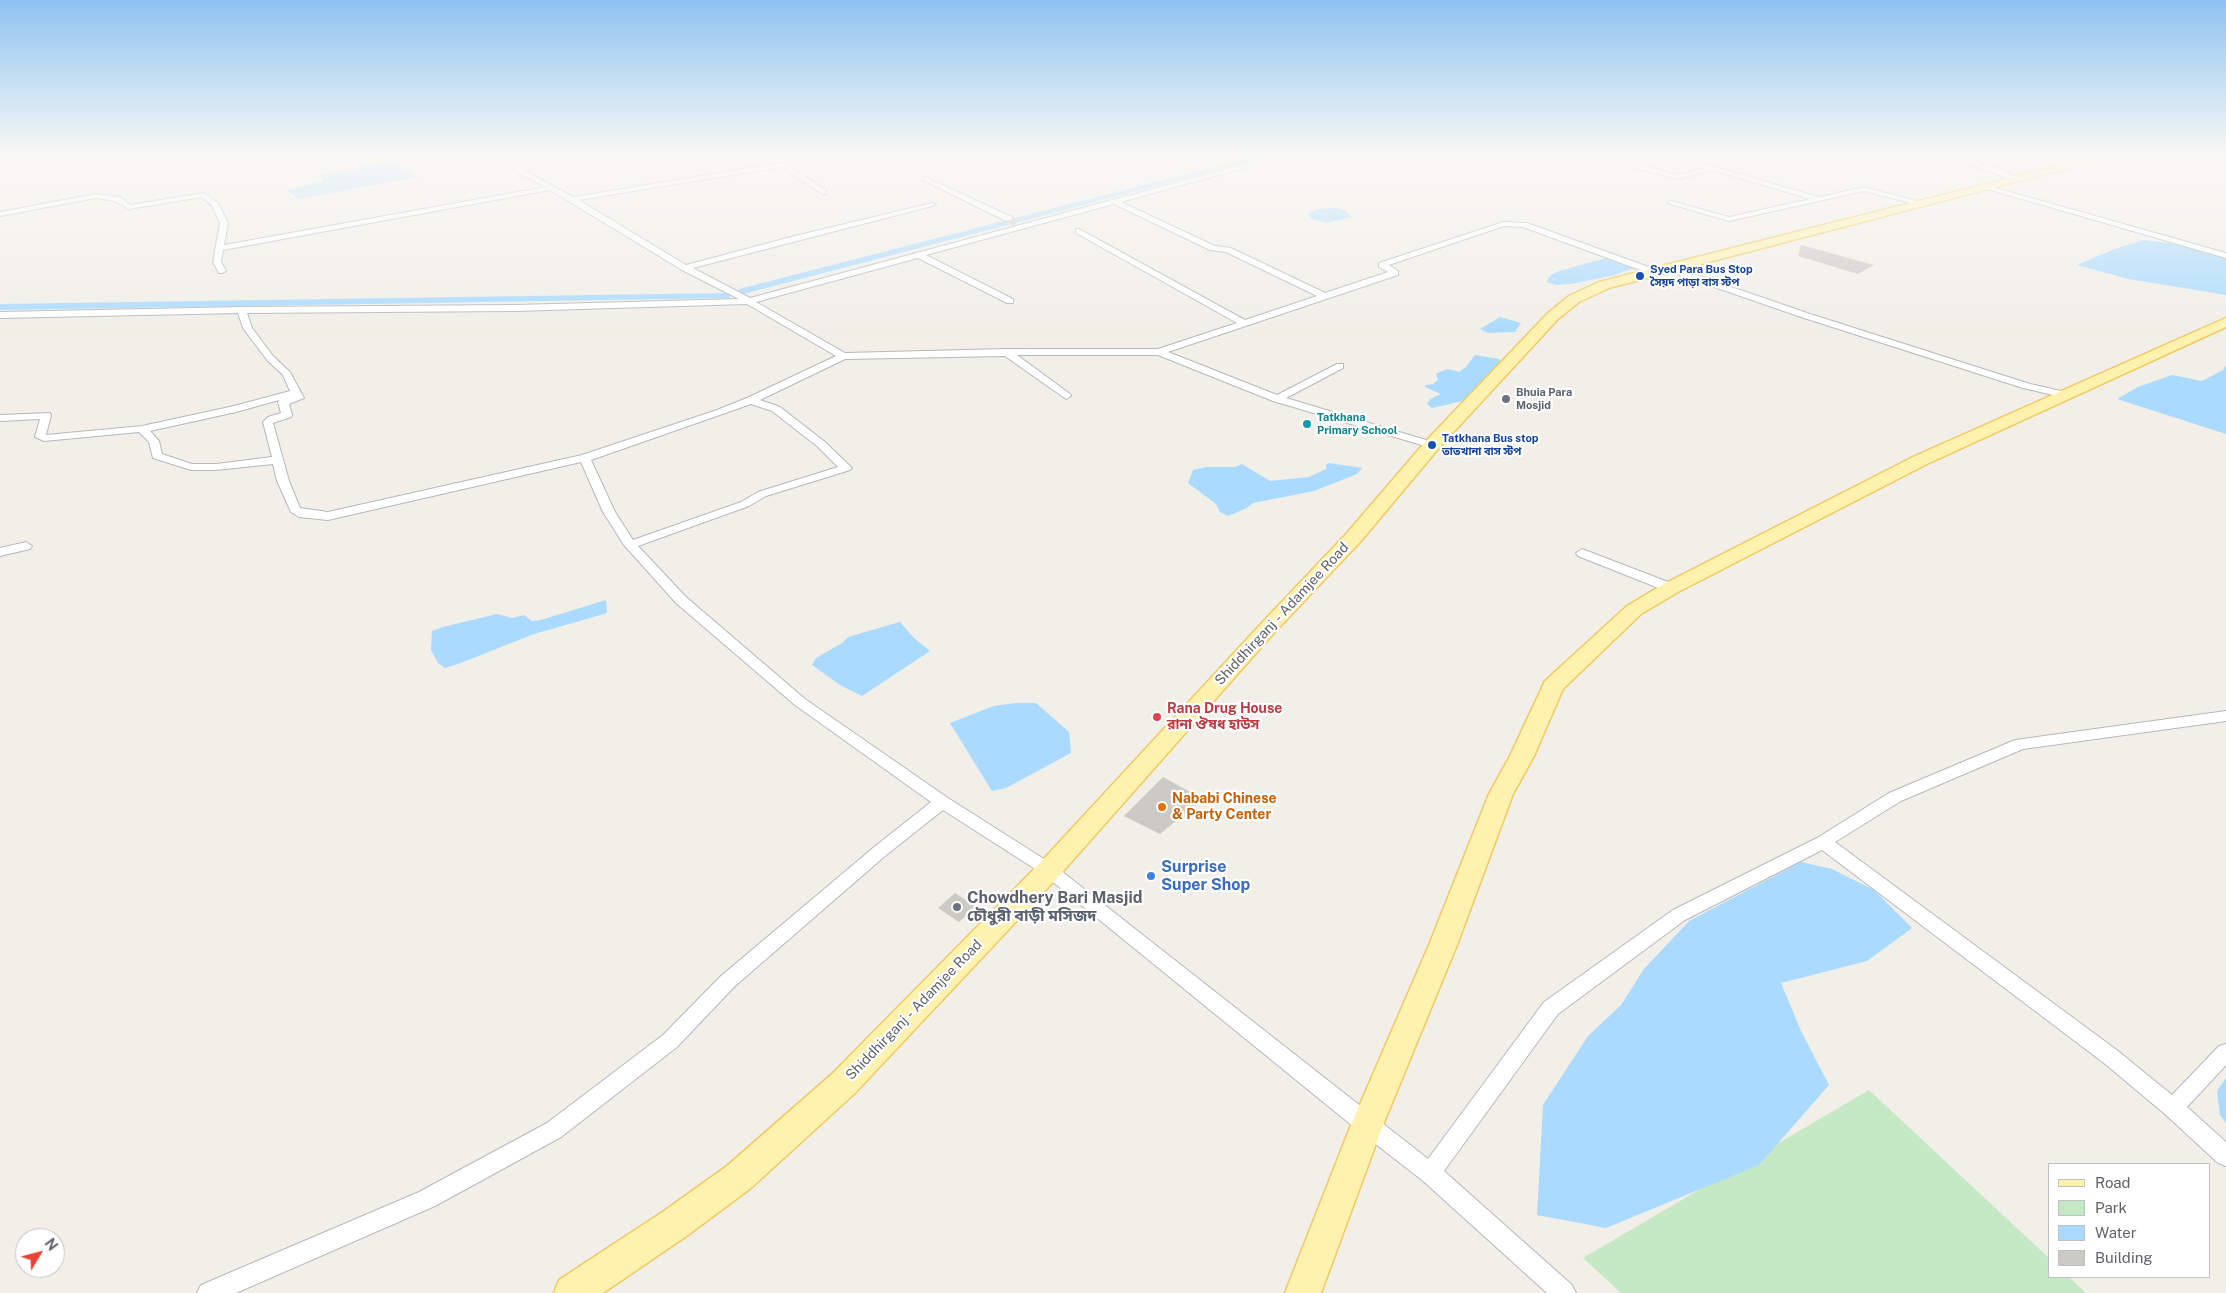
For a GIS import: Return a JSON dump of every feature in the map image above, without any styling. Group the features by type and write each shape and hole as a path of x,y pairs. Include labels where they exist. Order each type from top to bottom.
{"main road":[{"name":"Shiddhirganj - Adamjee Road","path":"572,1293 676,1223 739,1176 843,1084 1050,870 1266,630 1354,537 1432,445 1448,430 1535,334 1574,299 1604,285 1873,216"},
{"path":"1303,1293 1367,1125 1443,945 1501,794 1522,756 1554,686 1584,655 1634,610 1672,588 1922,460 2226,322"}],"street":[{"path":"220,216 224,223 217,262 222,271"},
{"path":"220,248 395,216"},
{"path":"599,216 685,268 727,288 843,356"},
{"path":"685,268 795,238 885,216"},
{"path":"1004,216 1009,219"},
{"path":"0,316 242,310 516,308 749,301 1059,216"},
{"path":"1145,216 1213,248 1228,250 1326,297"},
{"path":"1723,216 1729,218 1737,216"},
{"path":"2088,216 2226,256"},
{"path":"242,310 248,328 270,358 287,374 298,399 283,402 287,415 268,420 283,481 294,510 306,515 328,516 585,458 752,400 843,356 1006,352 1159,352 1395,273 1382,265 1503,224 1524,225 1980,372 2066,395"},
{"path":"1079,231 1244,323"},
{"path":"918,255 1010,301"},
{"path":"1006,352 1066,396"},
{"path":"1159,352 1277,399 1432,445"},
{"path":"1277,399 1340,366"},
{"path":"0,418 46,415 41,438 142,429 236,409 296,393"},
{"path":"630,545 745,504 762,494 846,468 821,444 776,410 752,400"},
{"path":"142,429 154,440 157,456 191,467 216,467 278,460"},
{"path":"585,458 609,512 630,545 681,600 800,702 942,802 1050,870 1367,1125 1430,1173 1564,1293"},
{"path":"0,552 26,546"},
{"path":"1582,553 1672,588"},
{"path":"1430,1173 1551,1008 1679,915 1822,842 1895,797 2020,744 2226,716"},
{"path":"209,1293 427,1199 554,1130 670,1041 728,981 942,802"},
{"path":"1822,842 2111,1057 2173,1108 2226,1156"},
{"path":"2173,1108 2226,1052"}],"green space":[{"path":"1869,1090 2048,1257 2048,1278 2070,1278 2086,1293 1621,1293 1583,1258"}],"water":[{"path":"1310,216 1352,217 1327,223 1312,219"},
{"path":"2143,240 2169,243 2226,258 2226,295 2129,279 2077,265 2112,250"},
{"path":"1606,258 1633,268 1615,275 1571,284 1557,285 1546,282 1551,275 1559,271"},
{"path":"1500,317 1521,323 1515,332 1488,333 1480,329"},
{"path":"1475,355 1499,359 1504,366 1493,379 1478,386 1467,400 1432,408 1427,404 1430,399 1441,394 1425,387 1438,380 1436,374 1448,369 1459,372 1466,367"},
{"path":"2226,365 2226,434 2117,399 2138,387 2172,375 2202,381 2223,370"},
{"path":"1329,463 1362,468 1357,474 1314,491 1253,503 1247,508 1228,516 1220,512 1216,504 1188,483 1193,470 1206,467 1235,467 1242,464 1270,481 1309,477 1326,469 1326,465"},
{"path":"606,600 607,612 604,614 534,634 445,668 438,663 431,650 432,631 443,627 497,614 512,618 524,615 532,621 541,620"},
{"path":"900,622 913,637 930,651 862,696 840,685 812,665 816,658 842,643 848,637"},
{"path":"1036,703 1069,732 1071,753 1006,788 992,791 950,723 994,706"},
{"path":"1801,862 1832,869 1874,890 1912,928 1867,961 1781,983 1801,1031 1829,1085 1759,1165 1606,1228 1537,1215 1543,1105 1588,1036 1621,1005 1644,969 1689,921"},
{"path":"2226,1078 2226,1123 2220,1115 2217,1091"}],"building":[{"path":"1801,245 1874,265 1858,274 1798,256"},
{"name":"Nababi Chinese & Party Center","path":"1163,777 1203,799 1160,834 1124,816"},
{"name":"Chowdhery Bari Masjid চৌধুরী বাড়ী মসিজদ","path":"955,893 976,907 959,922 938,908"}],"waterway":[{"path":"743,291 1033,216"},
{"path":"0,307 725,296"}],"tunnel":[{"path":"1009,219 1019,224"}],"place":[{"name":"Syed Para Bus Stop সৈয়দ পাড়া বাস স্টপ","path":"1640,276"},
{"name":"Bhuia Para Mosjid","path":"1506,399"},
{"name":"Tatkhana Primary School","path":"1307,424"},
{"name":"Tatkhana Bus stop তাতখানা বাস স্টপ","path":"1432,445"},
{"name":"Rana Drug House রানা ঔষধ হাউস","path":"1157,717"},
{"name":"Nababi Chinese & Party Center","path":"1162,807"},
{"name":"Surprise Super Shop","path":"1151,876"},
{"name":"Chowdhery Bari Masjid চৌধুরী বাড়ী মসিজদ","path":"957,907"}]}
